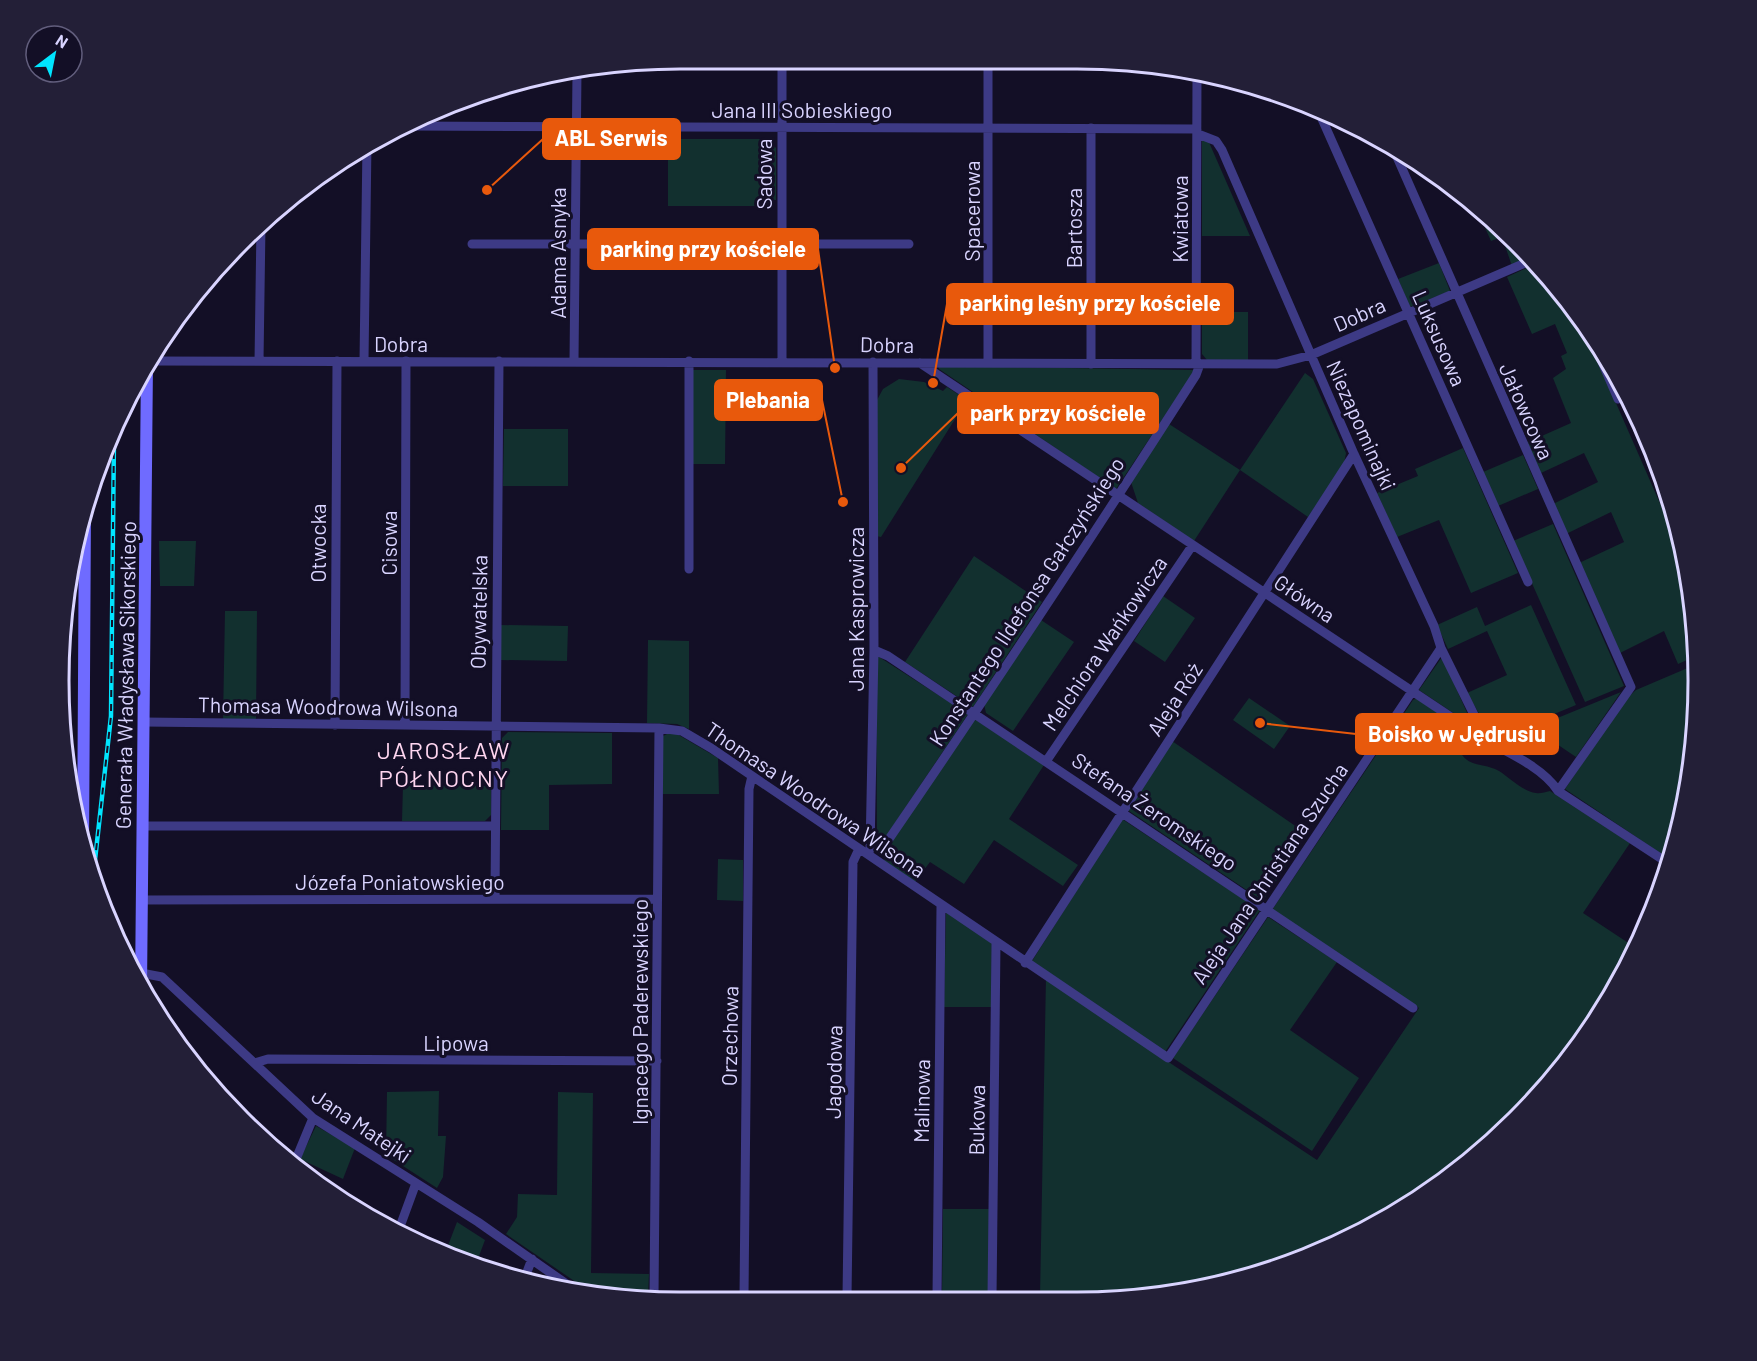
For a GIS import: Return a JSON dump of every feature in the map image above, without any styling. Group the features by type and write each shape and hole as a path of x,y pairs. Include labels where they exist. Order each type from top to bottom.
{"main road":[{"name":"Generała Władysława Sikorskiego","path":"141,968 148,381"},
{"path":"83,810 85,545"}],"street":[{"name":"Sadowa","path":"782,69 782,362"},
{"name":"Spacerowa","path":"988,69 988,363"},
{"name":"Adama Asnyka","path":"574,361 577,78"},
{"name":"Kwiatowa","path":"1197,81 1198,364"},
{"name":"Luksusowa","path":"1323,121 1528,582"},
{"name":"Jana III Sobieskiego","path":"423,126 989,127 1197,131"},
{"name":"Bartosza","path":"1091,128 1091,364"},
{"name":"Niezapominajki","path":"1197,131 1216,141 1222,150 1354,454 1434,626 1441,648 1487,741"},
{"path":"364,362 368,155"},
{"name":"Jałowcowa","path":"1399,161 1631,687 1558,791"},
{"path":"259,361 261,236"},
{"path":"472,244 909,244"},
{"name":"Dobra","path":"159,362 689,361 1277,364 1311,355 1409,311 1524,264"},
{"name":"Otwocka","path":"335,725 337,361"},
{"name":"Cisowa","path":"405,725 406,361"},
{"name":"Obywatelska","path":"495,898 499,361"},
{"path":"688,570 689,361"},
{"name":"Jana Kasprowicza","path":"870,851 874,650 873,362"},
{"name":"Główna","path":"920,363 1487,741 1524,762 1553,784 1558,791 1661,859"},
{"name":"Konstantego Ildefonsa Gałczyńskiego","path":"870,851 880,847 889,839 1118,495 1196,375 1198,364"},
{"path":"1614,390 1618,399"},
{"name":"Aleja Róż","path":"1024,963 1354,454"},
{"name":"Melchiora Wańkowicza","path":"1047,760 1192,546"},
{"name":"Aleja Jana Christiana Szucha","path":"1168,1058 1441,648"},
{"name":"Stefana Żeromskiego","path":"874,650 888,656 1047,760 1413,1008"},
{"name":"Thomasa Woodrowa Wilsona","path":"143,722 659,728 682,731 696,738 859,849 870,851 941,906 1024,963 1048,975 1168,1058"},
{"name":"Ignacego Paderewskiego","path":"654,1291 659,728"},
{"name":"Orzechowa","path":"744,1292 749,789 752,776"},
{"path":"143,826 495,826"},
{"name":"Jagodowa","path":"847,1292 853,862 859,849"},
{"name":"Józefa Poniatowskiego","path":"142,900 657,899"},
{"name":"Malinowa","path":"938,1292 941,906"},
{"name":"Bukowa","path":"992,1292 996,943"},
{"name":"Jana Matejki","path":"144,974 162,977 314,1118 561,1280"},
{"name":"Lipowa","path":"255,1063 268,1059 657,1061"},
{"path":"297,1157 314,1118"},
{"path":"401,1224 416,1183"},
{"path":"527,1272 532,1259"}],"green space":[{"path":"668,139 768,139 776,148 776,200 770,200 770,206 668,206"},
{"path":"1202,140 1208,140 1250,236 1202,236"},
{"path":"1484,224 1499,238 1491,241"},
{"path":"1504,244 1521,261 1512,266"},
{"path":"1439,263 1450,291 1410,307 1398,279"},
{"path":"1527,268 1562,308 1598,362 1665,514 1683,601 1687,660 1678,664 1664,631 1620,653 1579,563 1624,542 1611,512 1566,534 1553,504 1598,482 1584,453 1541,473 1526,443 1571,423 1553,378 1566,369 1561,356 1567,353 1555,324 1532,334 1507,277"},
{"path":"1202,312 1248,312 1248,361 1207,360 1202,354"},
{"path":"939,366 1195,370 1116,489 939,369"},
{"path":"692,370 726,370 725,464 692,464"},
{"path":"1305,373 1313,379 1346,453 1344,464 1308,517 1240,470"},
{"path":"899,379 924,382 943,391 947,387 967,400 881,537 876,536 877,400 883,389"},
{"path":"1169,424 1240,470 1194,541 1138,503 1131,482"},
{"path":"504,429 568,429 568,486 503,486"},
{"path":"1463,448 1518,573 1471,593 1439,520 1397,537 1377,493 1418,476 1415,469"},
{"path":"1523,455 1538,489 1498,506 1483,472"},
{"path":"1553,524 1624,686 1585,702 1513,541"},
{"path":"159,541 196,541 194,586 160,586"},
{"path":"974,556 1042,602 973,707 905,662"},
{"path":"1163,596 1195,618 1165,662 1134,641"},
{"path":"1531,605 1576,705 1494,739 1467,693 1507,675 1487,631 1448,649 1437,625 1477,607 1485,626"},
{"path":"225,611 257,611 256,720 223,720"},
{"path":"1041,620 1074,642 1013,731 986,713 984,704"},
{"path":"500,625 568,626 567,661 500,660"},
{"path":"648,640 689,641 689,729 677,724 647,723"},
{"path":"876,655 968,714 883,841 877,841"},
{"path":"1442,657 1473,726 1419,690"},
{"path":"1688,668 1687,720 1683,760 1662,855 1565,789 1627,698 1636,690"},
{"path":"1621,692 1576,757 1533,728"},
{"path":"1249,698 1290,726 1274,749 1233,720"},
{"path":"1417,698 1473,735 1468,746 1459,750 1467,760 1499,771 1531,792 1550,791 1630,843 1583,913 1629,943 1585,1020 1536,1084 1480,1140 1416,1189 1347,1229 1273,1260 1196,1280 1116,1291 1040,1292 1046,977 1164,1059 1317,1160 1419,1008 1272,910 1413,700"},
{"path":"976,720 1044,765 1009,819 1078,865 1063,886 994,840 964,884 930,862 914,883 885,863 883,852 971,721"},
{"path":"508,732 612,733 612,784 549,785 549,830 501,830 502,738"},
{"path":"669,733 677,734 718,758 719,794 663,794 663,736"},
{"path":"1172,741 1307,834 1263,901 1126,809"},
{"path":"403,785 491,786 491,815 485,821 402,821"},
{"path":"1122,819 1260,910 1165,1052 1032,961"},
{"path":"718,859 743,860 743,901 717,900"},
{"path":"946,912 992,942 991,1007 944,1007"},
{"path":"1268,917 1337,962 1290,1030 1359,1078 1312,1151 1173,1058"},
{"path":"439,1091 438,1136 446,1136 443,1177 437,1188 386,1155 387,1092"},
{"path":"558,1092 593,1093 591,1273 649,1274 648,1291 577,1283 506,1234 517,1217 518,1194 557,1195"},
{"path":"316,1126 355,1148 343,1179 300,1159"},
{"path":"943,1209 990,1209 989,1292 942,1292"},
{"path":"457,1222 485,1240 478,1258 448,1246"}],"railway":[{"path":"95,857 111,716 114,451"}],"place":[{"name":"ABL Serwis","path":"487,190"},
{"name":"parking przy kościele","path":"835,368"},
{"name":"parking leśny przy kościele","path":"933,383"},
{"name":"park przy kościele","path":"901,468"},
{"name":"Plebania","path":"843,502"},
{"name":"Boisko w Jędrusiu","path":"1260,723"}],"district":[{"name":"JAROSŁAW PÓŁNOCNY","path":"444,763"}]}
